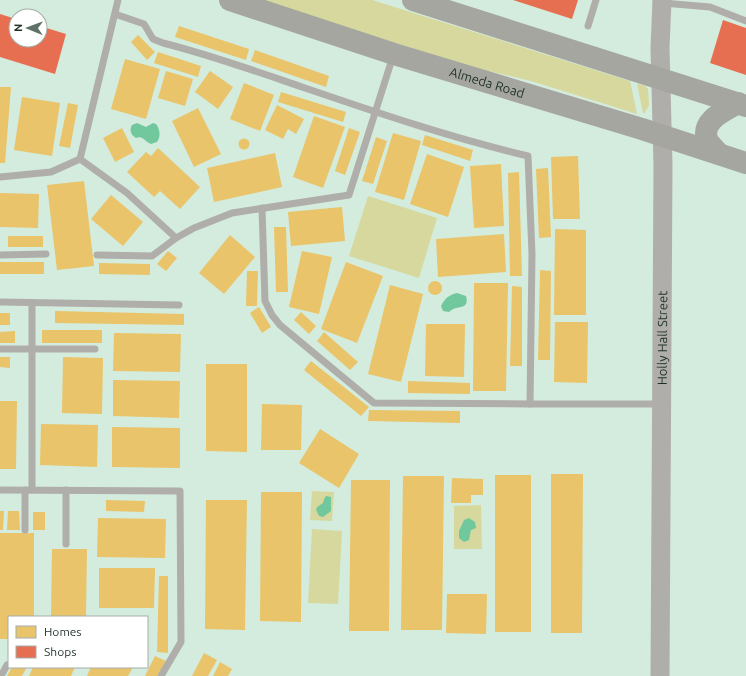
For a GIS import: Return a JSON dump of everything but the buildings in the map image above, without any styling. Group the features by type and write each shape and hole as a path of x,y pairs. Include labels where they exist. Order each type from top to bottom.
{"main road":[{"name":"Almeda Road","path":"230,0 394,54 746,163"},
{"path":"413,0 742,105"},
{"path":"719,154 707,140 706,131 709,123 715,117 742,105"}],"street":[{"name":"Holly Hall Street","path":"660,676 662,136 660,48 662,2"}],"lane":[{"path":"80,159 118,0"},
{"path":"588,26 596,0"},
{"path":"662,2 710,7 746,21"},
{"path":"115,14 144,24 153,39 163,43 240,66 375,112 486,146 528,156 532,254 530,404"},
{"path":"97,255 152,256 176,238 194,228 232,213 349,195 394,54"},
{"path":"0,177 51,172 80,159"},
{"path":"80,159 127,193 176,238"},
{"path":"262,208 265,301 272,315 280,325 374,403 662,404"},
{"path":"0,255 46,254"},
{"path":"0,302 180,305"},
{"path":"25,530 29,490 32,303"},
{"path":"0,349 95,349"},
{"path":"0,490 180,491 181,642 161,676"},
{"path":"66,490 66,544"},
{"path":"1,676 7,665"}],"shaded area":[{"path":"253,0 372,0 630,81 637,114 531,81 484,70"},
{"path":"637,84 644,85 648,89 649,105 645,113 643,113"},
{"path":"137,123 146,127 153,123 156,124 160,133 157,142 151,144 140,137 134,137 131,129 132,125"},
{"path":"368,196 437,218 419,278 349,256"},
{"path":"457,293 466,296 466,304 449,312 443,311 441,306 444,301 449,296"},
{"path":"312,491 334,492 332,521 310,520"},
{"path":"326,496 331,497 331,511 323,517 319,516 316,510 317,507 323,503"},
{"path":"481,505 482,549 454,549 454,506"},
{"path":"469,518 475,522 476,528 471,530 469,540 464,542 459,538 459,531 464,520"},
{"path":"312,529 342,531 338,604 308,603"}]}
